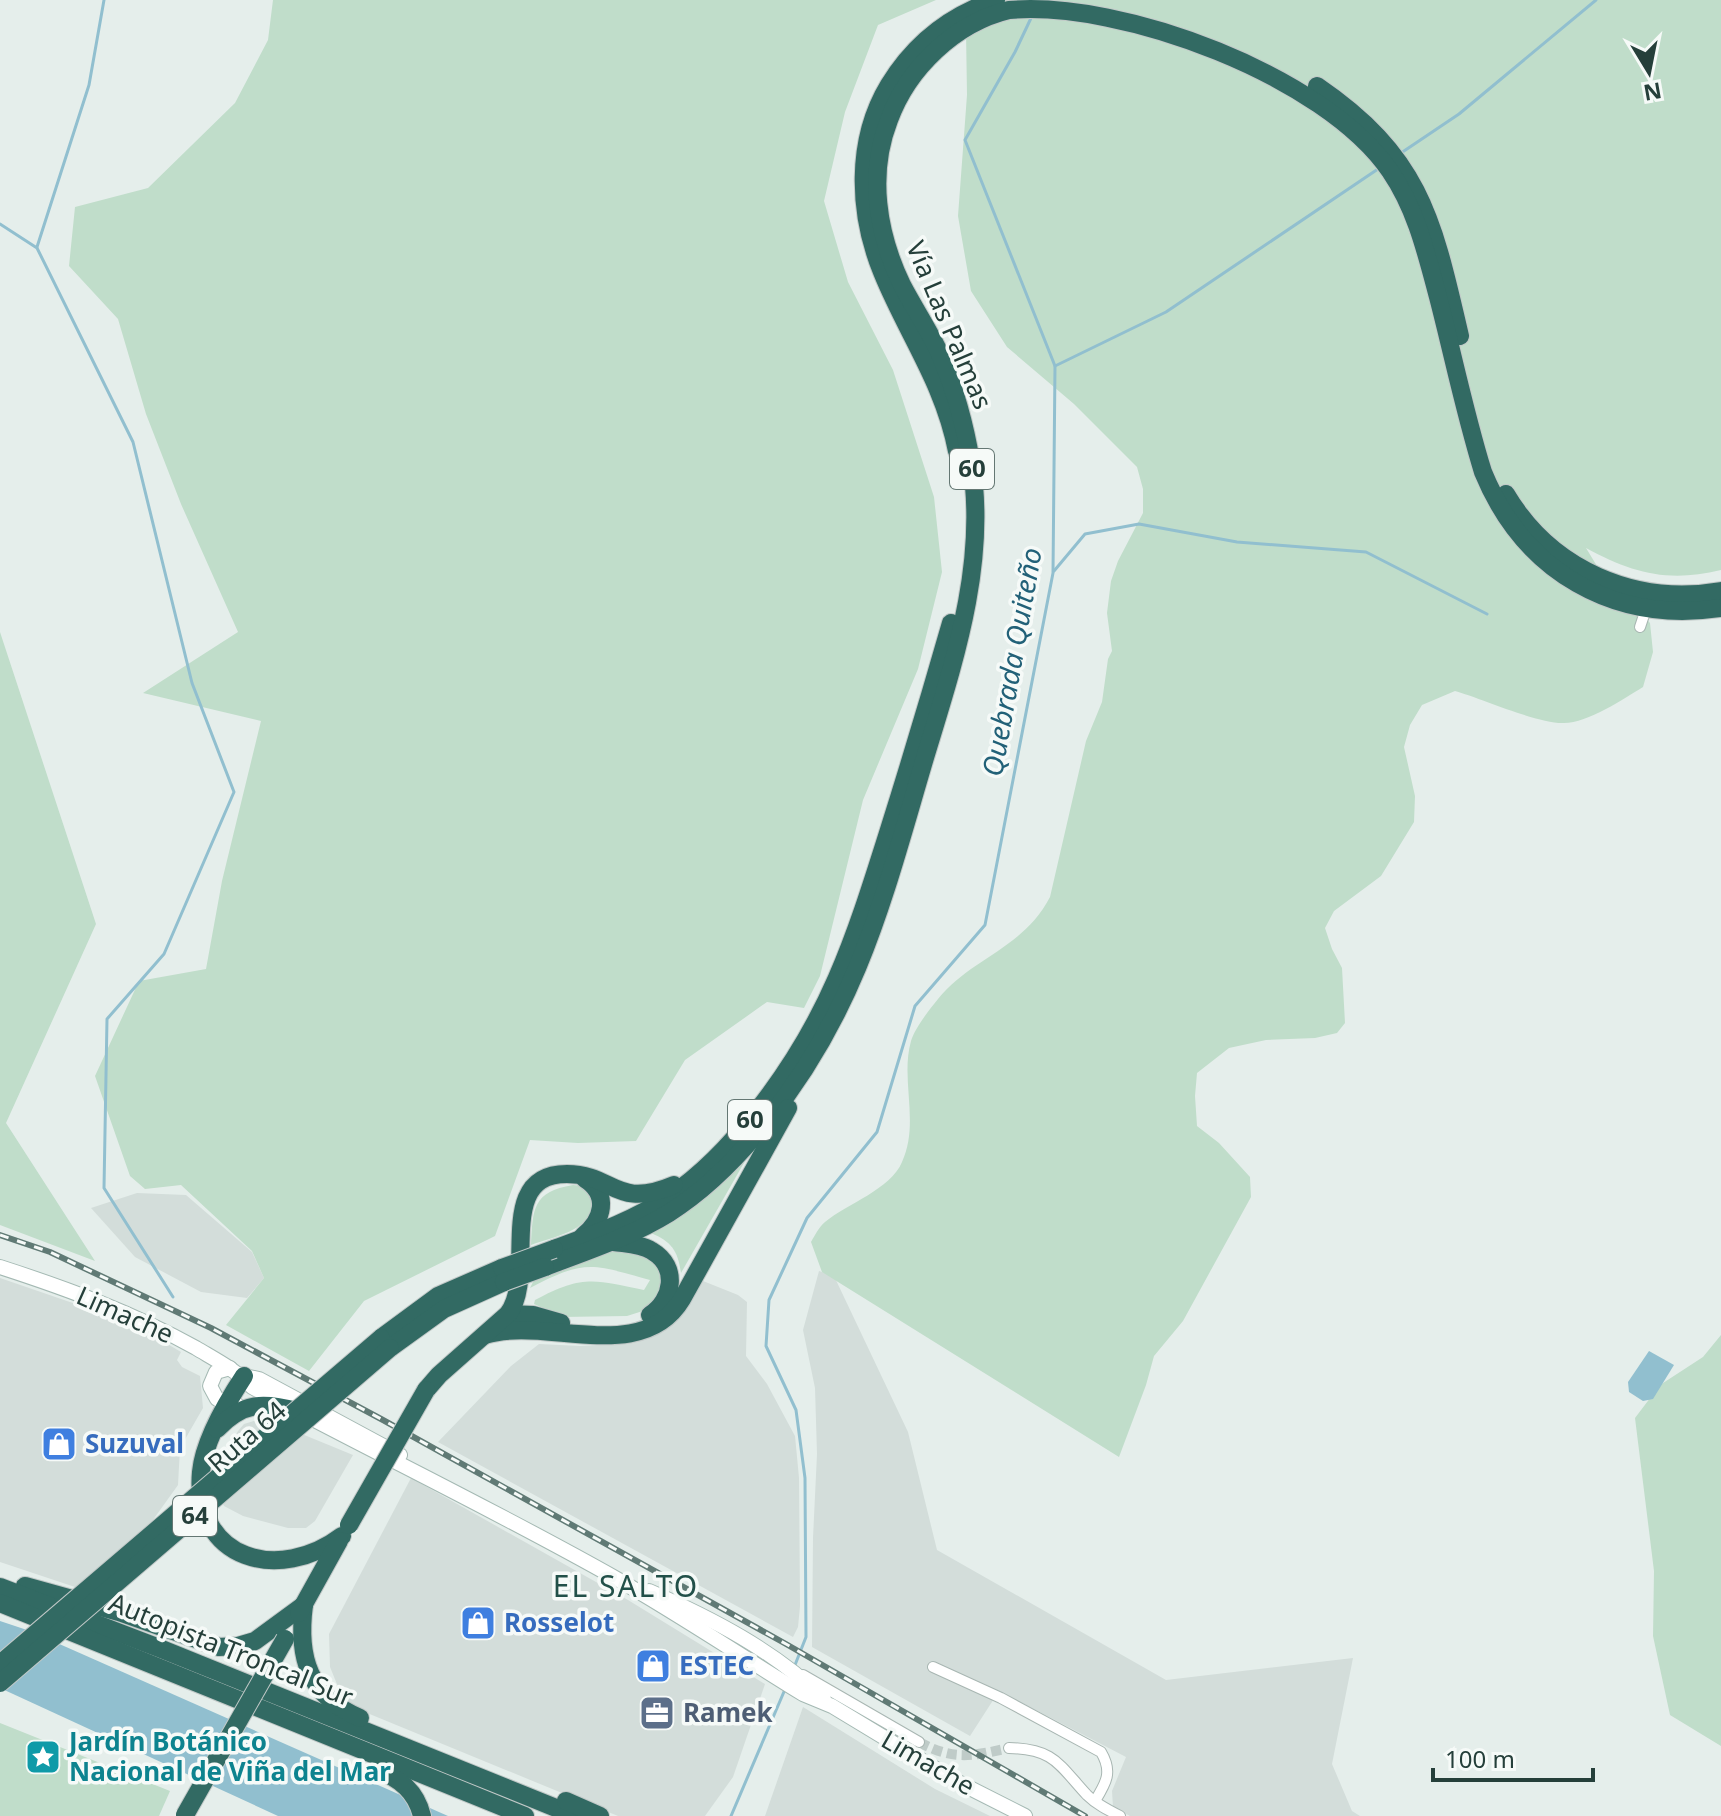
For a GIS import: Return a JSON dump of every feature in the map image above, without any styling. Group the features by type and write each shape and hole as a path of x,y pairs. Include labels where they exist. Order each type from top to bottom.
{"highway":[{"name":"Vía Las Palmas","path":"503,1275 554,1249 624,1222 656,1205 704,1169 740,1132 781,1079 817,1023 841,973 901,792 950,625 960,577 964,528 956,443 933,372 877,259 867,217 863,170 868,136 879,105 905,61 948,23 996,0"},
{"name":"Vía Las Palmas","path":"1115,0 1182,26 1255,49 1302,75 1358,117 1402,163 1434,232 1492,465 1507,497 1534,532 1568,561 1618,585 1672,595 1721,591"},
{"name":"Vía Las Palmas","path":"503,1275 545,1267 611,1242 665,1215 711,1182 761,1129 811,1061 848,993 875,924 967,606 974,559 976,497 964,422 939,352 903,287 886,242 877,193 881,144 899,98 928,58 968,27 1014,9 1058,6 1094,9 1182,26 1298,87 1341,120 1380,157 1401,188 1417,222 1478,454 1498,505 1526,543 1560,573 1643,618 1721,608"},
{"path":"485,1335 512,1329 576,1335 608,1334 643,1330 666,1318 682,1299 752,1175 811,1061"},
{"path":"185,1815 426,1390 513,1306 521,1276 520,1224 526,1199 537,1184 549,1177 575,1175 591,1177 620,1192 643,1195 662,1191 704,1169"},
{"path":"575,1175 597,1189 602,1207 599,1219 578,1241"},
{"path":"513,1306 565,1324 628,1323 660,1308 668,1297 670,1284 668,1270 660,1257 648,1248 611,1242"},
{"name":"Ruta 64","path":"0,1664 386,1343 503,1275"},
{"name":"Ruta 64","path":"0,1683 386,1343"},
{"path":"237,1372 203,1461 202,1496 212,1526 228,1544 251,1558 279,1562 310,1556 346,1530"},
{"path":"213,1435 232,1416 251,1407 265,1404 297,1411"},
{"path":"0,1580 119,1612 219,1647 255,1641 304,1605"},
{"name":"Autopista Troncal Sur","path":"0,1587 576,1816"},
{"name":"Autopista Troncal Sur","path":"0,1603 525,1816"},
{"path":"304,1605 302,1621 307,1666 314,1683 332,1703 387,1730 600,1816"},
{"path":"125,1652 196,1689 382,1771 406,1786 418,1802 422,1816"}],"main road":[{"name":"Limache","path":"0,1267 113,1306 237,1372 259,1379 420,1466 472,1500"},
{"path":"237,1372 220,1369 210,1381 213,1395 226,1403 251,1407"},
{"name":"Limache","path":"237,1372 252,1387 472,1500 618,1580 689,1609 727,1629 769,1668 801,1680 832,1706 943,1774 1025,1816"}],"street":[{"path":"933,1667 1001,1698 1101,1752 1106,1761 1108,1779 1095,1801"},
{"name":"Limache","path":"801,1680 919,1742"},
{"path":"1009,1748 1050,1755 1095,1801 1120,1816"}],"shaded area":[{"path":"137,1193 186,1195 252,1252 264,1278 247,1298 201,1292 135,1257 91,1208"},
{"path":"819,1271 834,1276 908,1432 937,1550 1166,1680 1353,1658 1332,1764 1352,1811 1360,1816 1130,1816 1113,1807 1112,1791 1126,1757 999,1691 970,1736 812,1647 817,1454 815,1388 803,1330"},
{"path":"0,1278 149,1333 181,1352 177,1360 182,1367 200,1376 203,1408 180,1448 178,1485 99,1595 0,1562"},
{"path":"698,1279 738,1295 747,1302 746,1356 767,1384 795,1436 799,1478 800,1606 798,1627 793,1637 438,1442 511,1366 539,1344 620,1344 656,1333"},
{"path":"263,1418 353,1455 315,1521 306,1528 288,1528 243,1516 224,1506 216,1490 217,1469 238,1431 244,1424"},
{"path":"411,1478 628,1600 765,1684 733,1777 705,1816 618,1816 355,1708 341,1694 330,1667 329,1634"},
{"path":"803,1707 935,1789 990,1816 765,1816"}],"green space":[{"path":"273,0 936,0 878,25 845,112 824,201 848,282 893,370 934,497 942,572 918,669 863,800 820,976 804,1008 767,1002 685,1060 636,1141 578,1143 530,1140 495,1236 364,1301 309,1371 226,1325 264,1278 252,1251 181,1185 145,1189 130,1176 95,1076 139,981 206,969 222,881 261,721 143,693 238,632 181,504 146,414 118,319 69,266 75,207 148,188 235,103 268,40"},
{"path":"988,0 1721,0 1721,570 1684,576 1651,573 1619,564 1586,548 1597,566 1650,623 1653,652 1643,687 1594,715 1573,722 1553,722 1455,691 1422,705 1410,725 1404,747 1415,796 1414,822 1381,876 1334,911 1325,928 1342,968 1345,1023 1337,1033 1315,1038 1266,1040 1229,1048 1197,1073 1197,1126 1219,1143 1250,1177 1251,1197 1183,1321 1154,1356 1119,1457 822,1272 811,1242 825,1222 879,1188 902,1162 910,1117 908,1056 913,1036 923,1019 951,985 1026,929 1050,897 1086,741 1102,702 1112,651 1107,613 1111,581 1143,513 1143,489 1137,467 1074,404 1007,347 971,291 958,216 967,95 966,31"},
{"path":"0,632 96,924 6,1123 95,1261 0,1225"},
{"path":"757,1140 681,1273 673,1248 651,1233 700,1203"},
{"path":"573,1185 583,1186 592,1196 595,1206 590,1215 569,1232 531,1245 537,1204 549,1192"},
{"path":"620,1249 645,1255 659,1272 665,1289 649,1309 627,1316 562,1317 534,1304 535,1300 551,1292 577,1283 612,1283 644,1290 650,1280 615,1270 589,1267 564,1272 530,1288 536,1276 591,1255"},
{"path":"1721,1335 1721,1746 1670,1715 1653,1636 1654,1571 1635,1418 1660,1385 1703,1357"},
{"name":"Jardín Botánico Nacional de Viña del Mar","path":"0,1723 170,1791 159,1816 0,1816"}],"water":[{"path":"1649,1351 1674,1365 1653,1399 1643,1401 1629,1392 1628,1382"},
{"path":"0,1621 30,1631 448,1816 278,1816 0,1688"}],"waterway":[{"path":"37,247 89,85 104,0"},
{"path":"1401,153 1459,114 1596,0"},
{"name":"Quebrada Quiteño","path":"795,1665 806,1637 805,1478 796,1410 766,1346 769,1300 807,1218 877,1132 915,1006 985,925 1053,573 1055,366 965,140 1032,16"},
{"path":"1055,366 1166,312 1378,169"},
{"path":"0,224 37,248 133,442 192,683 234,792 164,954 107,1019 104,1188 173,1297"},
{"path":"1054,571 1085,534 1139,524 1237,542 1366,552 1487,614"},
{"path":"731,1816 786,1687"}],"tunnel":[{"path":"919,1742 943,1752 963,1755 1009,1748"}],"railway":[{"path":"0,1235 50,1252 211,1328 383,1420 786,1644 1085,1816"}],"place":[{"name":"Suzuval","path":"59,1444"},
{"name":"Rosselot","path":"478,1623"},
{"name":"ESTEC","path":"653,1666"},
{"name":"Ramek","path":"657,1713"},
{"name":"Jardín Botánico Nacional de Viña del Mar","path":"43,1757"}],"district":[{"name":"EL SALTO","path":"626,1587"}]}
